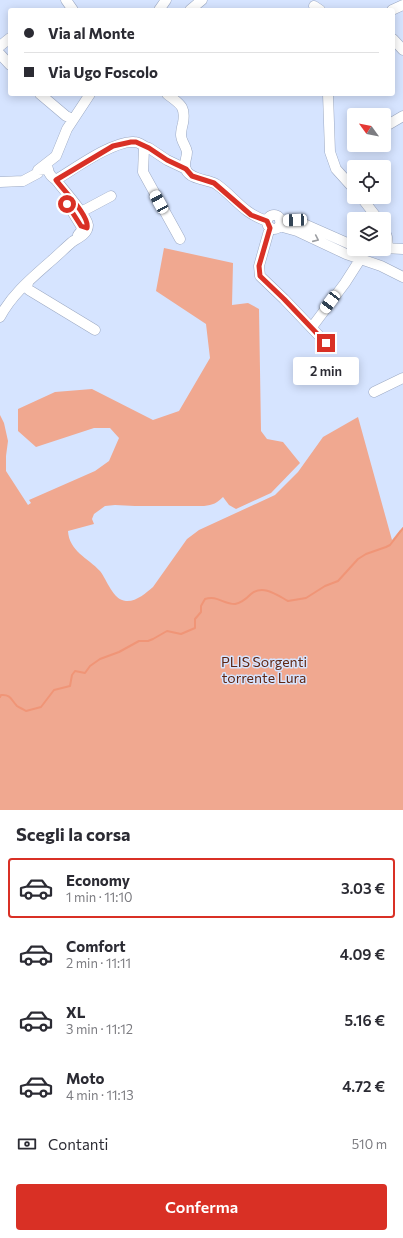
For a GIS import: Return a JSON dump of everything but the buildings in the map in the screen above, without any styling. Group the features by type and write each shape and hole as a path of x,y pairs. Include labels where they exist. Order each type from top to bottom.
{"street":[{"path":"192,8 202,0"},
{"path":"0,46 8,40"},
{"path":"395,40 403,50"},
{"path":"0,54 8,63"},
{"path":"42,96 66,116 73,119"},
{"path":"0,182 23,182 38,173 38,170 56,156 73,119 89,96"},
{"path":"170,96 178,102 184,109 185,113 181,134 187,155 184,165 186,169"},
{"path":"328,96 330,152 336,169 347,181"},
{"path":"391,123 403,116"},
{"path":"56,180 113,146 136,142 186,169 192,176 214,183 251,215 297,231 346,254 381,266 403,277"},
{"path":"146,147 144,150 143,172 180,239"},
{"path":"0,317 6,306 28,283 71,243 82,230 87,221 49,173 48,169 38,170"},
{"path":"38,170 51,177 84,227"},
{"path":"81,212 111,196"},
{"path":"366,204 373,212"},
{"path":"274,224 295,220 347,243"},
{"path":"274,224 259,266 260,276 312,327 326,343"},
{"path":"391,248 403,249"},
{"path":"312,327 345,283 361,258"},
{"path":"28,283 27,287 29,290 95,330"},
{"path":"374,392 403,378"}],"green space":[{"name":"PLIS Sorgenti torrente Lura","path":"164,248 233,263 232,305 248,303 259,309 261,431 267,439 283,442 300,463 271,493 236,509 229,505 223,497 215,503 204,506 105,506 94,514 92,519 94,524 68,531 69,538 75,549 100,571 117,597 126,601 137,599 153,587 187,539 199,530 275,495 298,472 323,437 358,417 392,540 400,530 403,529 403,810 0,810 0,415 4,423 8,441 6,471 28,505 31,503 29,500 95,471 109,461 119,438 110,428 94,428 36,447 18,431 18,409 55,392 92,389 153,420 179,411 210,358 206,324 156,291"}],"waterway":[{"path":"0,697 1,695 9,696 17,706 26,711 41,707 54,690 70,686 72,675 75,671 85,673 90,666 100,659 119,652 139,641 148,641 167,631 181,634 195,628 195,619 201,612 201,606 205,599 213,598 235,604 260,590 265,590 288,601 306,598 325,586 338,581 358,559 366,554 390,545 403,528"}],"route":[{"path":"67,204 81,226 87,228 87,221 56,180 113,146 136,142 149,148 181,168 186,169 192,176 214,183 251,215 267,221 270,228 259,266 260,276 326,343"}]}
